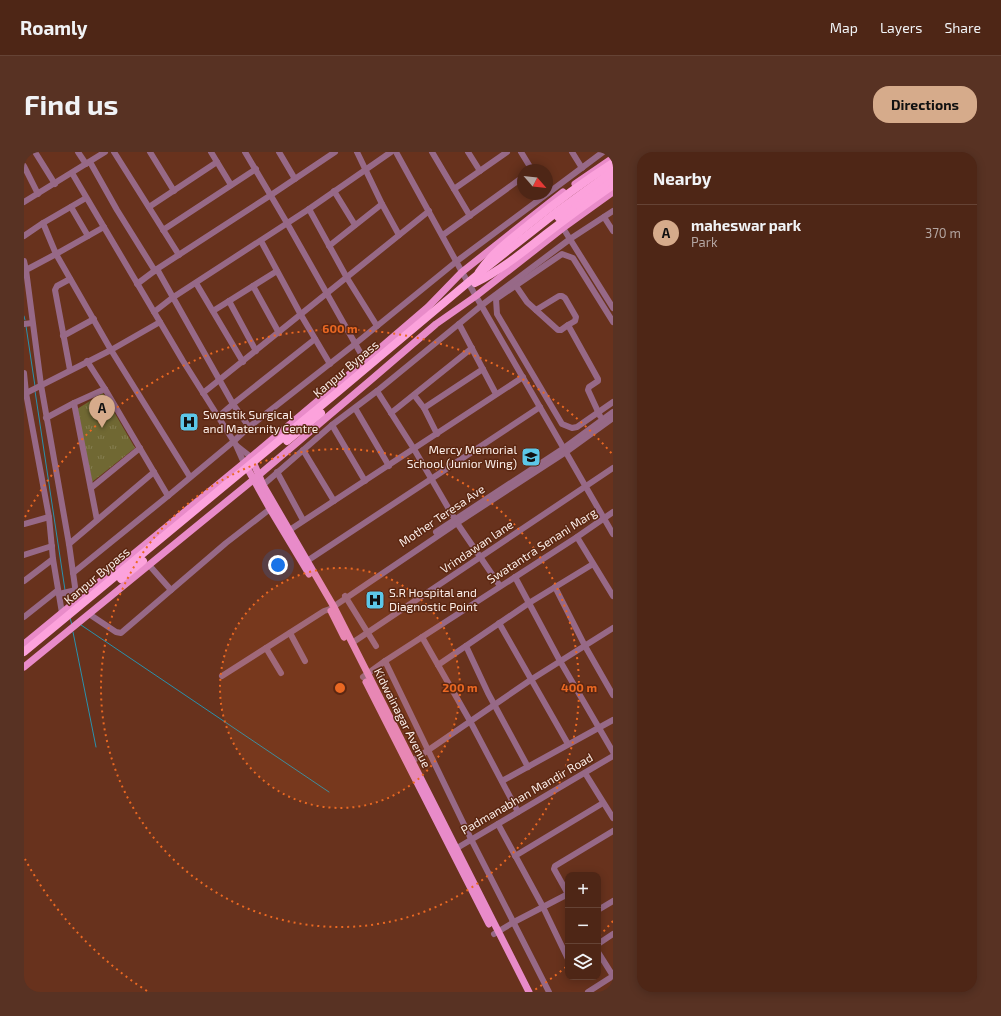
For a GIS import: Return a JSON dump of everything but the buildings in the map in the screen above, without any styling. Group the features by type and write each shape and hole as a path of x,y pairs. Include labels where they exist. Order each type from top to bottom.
{"highway":[{"path":"478,274 486,262 504,244 550,207 613,163"},
{"name":"Kanpur Bypass","path":"24,652 478,274 558,211 613,171"},
{"name":"Kanpur Bypass","path":"24,659 306,426 475,283 558,217 613,178"},
{"path":"475,283 503,268 613,185"}],"main road":[{"path":"24,644 244,463 428,307 462,272 548,204 613,158"},
{"path":"24,667 256,477 436,324 476,296 563,228 613,192"},
{"name":"Kidwainagar Avenue","path":"251,457 256,477 270,509 307,562 496,932 529,992"},
{"name":"Kidwainagar Avenue","path":"244,463 263,485 287,532 352,643 365,675"},
{"name":"Kidwainagar Avenue","path":"496,932 524,992"}],"street":[{"path":"36,152 55,184"},
{"path":"78,152 88,163 156,270 233,404 249,427"},
{"path":"24,202 105,152"},
{"path":"114,152 179,255"},
{"path":"150,152 174,191"},
{"path":"211,152 231,185"},
{"path":"245,152 287,223 364,361"},
{"path":"279,152 295,179"},
{"path":"137,284 335,152"},
{"path":"357,152 399,235"},
{"path":"154,312 172,298 309,209 391,152"},
{"path":"396,152 462,272 613,534"},
{"path":"432,152 470,216"},
{"path":"468,152 480,171"},
{"path":"454,189 507,152"},
{"path":"521,152 528,164"},
{"path":"572,152 582,168"},
{"path":"553,190 603,152"},
{"path":"149,207 217,162"},
{"path":"24,166 38,194"},
{"path":"163,230 256,169"},
{"path":"72,173 137,284 235,443 244,463"},
{"path":"443,235 517,181"},
{"path":"334,191 355,225"},
{"path":"24,236 42,223 86,198"},
{"path":"73,573 190,477 235,443 249,427 330,364 457,261 539,200"},
{"path":"548,200 548,204"},
{"path":"329,246 382,204"},
{"path":"71,207 88,236"},
{"path":"309,209 347,278 377,326"},
{"path":"203,392 243,362 429,211"},
{"path":"263,485 332,425 377,391 482,305 570,239 613,211"},
{"path":"604,217 613,231"},
{"path":"42,223 70,280 111,350 190,477"},
{"path":"26,270 104,227"},
{"path":"563,228 613,308"},
{"path":"260,241 330,364"},
{"path":"613,322 573,258 562,254 496,299 497,314 562,424 568,427 577,427 613,402"},
{"path":"24,261 26,270 29,323 39,386 69,544 76,602"},
{"path":"213,311 277,271"},
{"path":"70,280 56,288 70,370"},
{"path":"196,283 243,362"},
{"path":"253,286 279,333"},
{"path":"516,286 536,310 558,330 561,330 575,320 576,317 567,301 562,296 536,310"},
{"path":"229,301 256,351"},
{"path":"63,336 94,319"},
{"path":"26,392 111,350 160,322"},
{"path":"459,324 496,394"},
{"path":"568,325 598,379 598,381 589,387 588,390 598,412 604,421"},
{"path":"218,417 315,339"},
{"path":"392,413 472,348"},
{"path":"87,361 168,496"},
{"path":"424,408 483,369"},
{"path":"24,373 26,392 49,517 53,559 64,611"},
{"path":"287,532 303,520 389,466 523,377"},
{"path":"46,418 105,389"},
{"path":"377,391 414,449 456,522 500,586"},
{"path":"414,395 424,408 437,434"},
{"path":"74,403 97,520"},
{"path":"307,562 431,478 540,407"},
{"path":"355,408 389,466"},
{"path":"222,676 346,597 565,450 604,421 613,412"},
{"path":"604,421 613,418"},
{"path":"332,425 365,481"},
{"path":"235,443 251,457"},
{"path":"91,488 140,448"},
{"path":"303,450 334,501"},
{"name":"Vrindawan lane","path":"352,643 613,468"},
{"path":"69,544 154,472"},
{"path":"277,472 303,520"},
{"path":"86,616 116,632 120,632 226,543 270,509"},
{"name":"Swatantra Senani Marg","path":"365,675 613,512"},
{"path":"24,524 49,517"},
{"path":"577,537 613,596"},
{"path":"24,555 52,546"},
{"path":"24,581 53,559"},
{"path":"438,665 529,603 593,564"},
{"path":"149,565 171,590"},
{"path":"515,577 560,662 613,752"},
{"path":"555,587 585,646 613,695"},
{"path":"24,617 60,592 74,591"},
{"path":"346,597 376,646"},
{"path":"499,623 568,744"},
{"path":"410,763 532,679 613,628"},
{"path":"290,633 305,661"},
{"path":"422,637 470,721 518,812"},
{"path":"466,646 488,693 496,705 528,767"},
{"path":"266,648 281,673"},
{"path":"385,661 471,839 549,992"},
{"path":"502,781 613,720"},
{"name":"Padmanabhan Mandir Road","path":"454,850 613,756"},
{"path":"585,773 613,818"},
{"path":"515,856 603,803"},
{"path":"498,824 543,907 565,954"},
{"path":"565,889 554,869 555,866 613,831"},
{"path":"496,932 565,896"},
{"path":"601,908 613,901"},
{"path":"601,942 613,934"},
{"path":"588,992 613,976 601,957"}],"green space":[{"path":"103,393 135,448 92,482 77,409"}],"waterway":[{"path":"24,316 25,320"},
{"path":"26,326 35,386"},
{"path":"35,391 65,590"},
{"path":"66,595 67,603"},
{"path":"70,618 72,625"},
{"path":"81,625 329,792"},
{"path":"73,632 96,747"}],"place":[{"name":"Swastik Surgical and Maternity Centre","path":"189,422"},
{"name":"maheswar park","path":"102,428"},
{"name":"Mercy Memorial School (Junior Wing)","path":"531,457"},
{"name":"S.R Hospital and Diagnostic Point","path":"375,600"}]}
